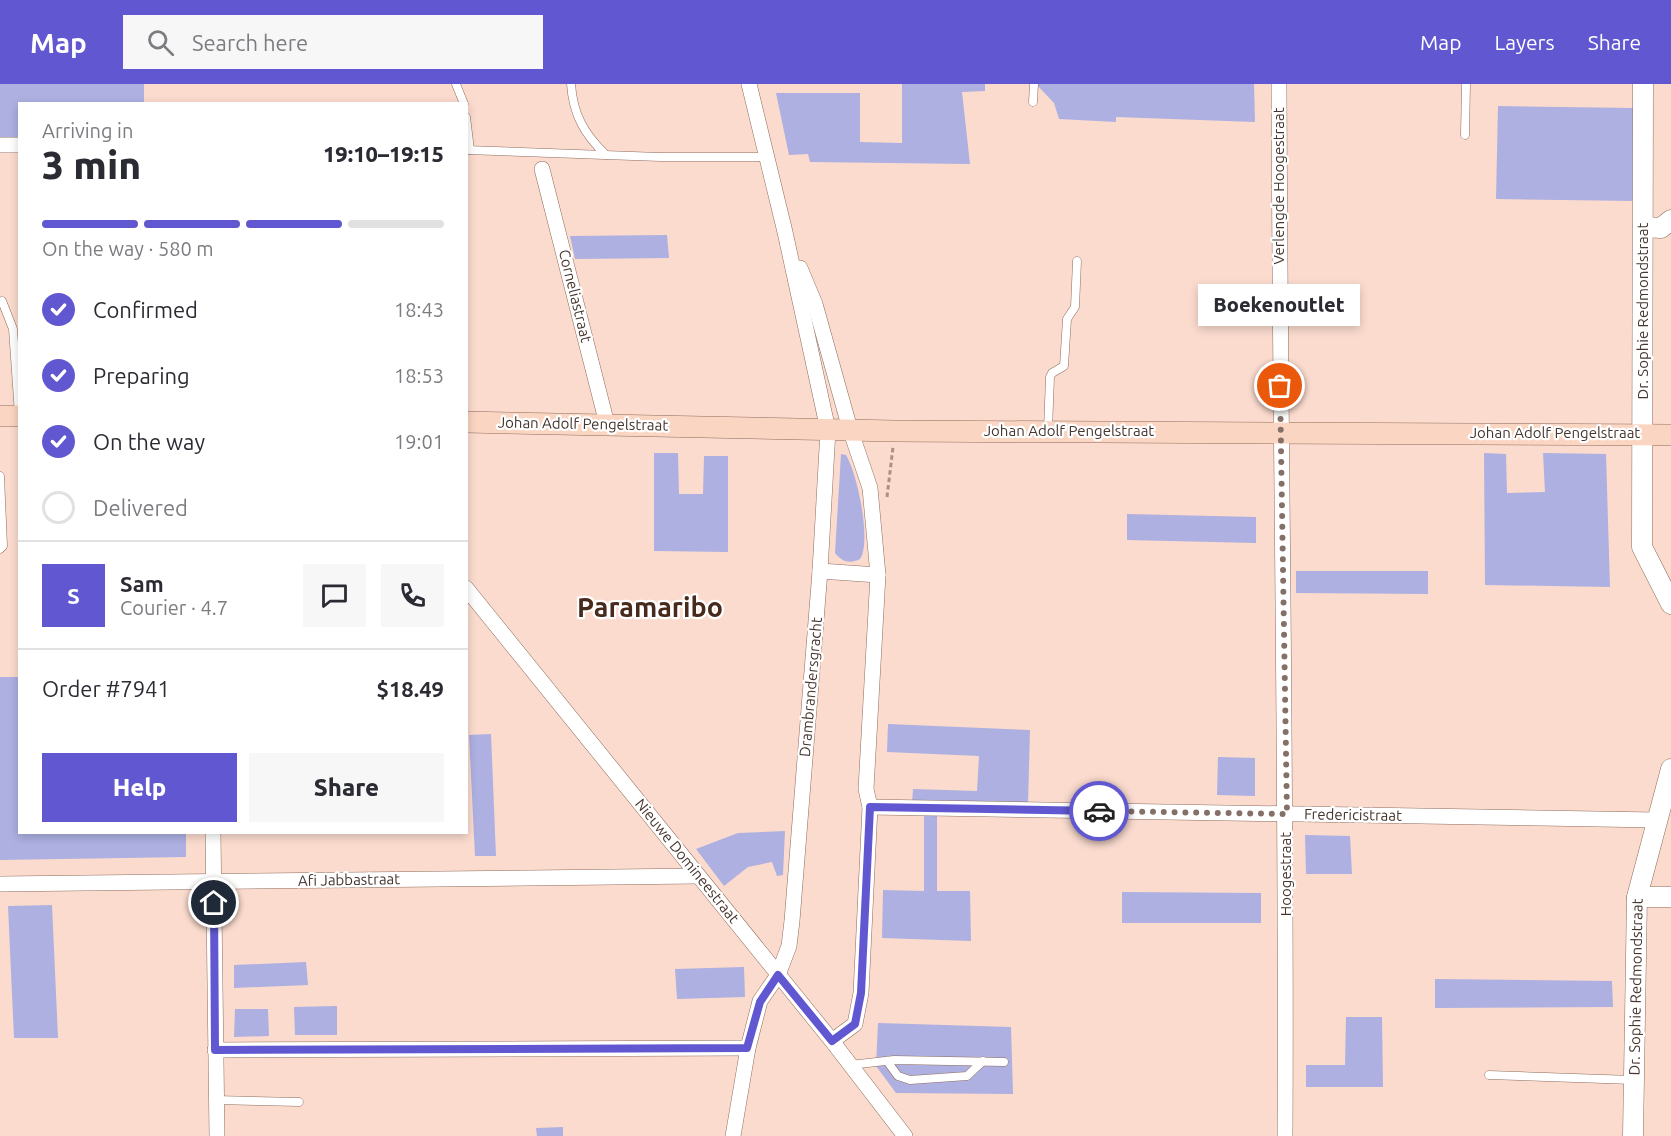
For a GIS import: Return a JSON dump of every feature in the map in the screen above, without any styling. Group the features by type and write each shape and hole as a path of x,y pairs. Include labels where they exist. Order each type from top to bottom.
{"main road":[{"path":"0,416 18,416"},
{"name":"Johan Adolf Pengelstraat","path":"468,422 828,430 1671,435"}],"street":[{"name":"Drambrandersgracht","path":"733,1136 747,1048 760,1002 778,975 789,946 820,571 828,430 785,232 749,84"},
{"name":"Verlengde Hoogestraat","path":"1279,84 1280,432"},
{"name":"Dr. Sophie Redmondstraat","path":"1643,84 1642,547 1671,603"},
{"path":"0,145 18,145"},
{"name":"Corneliastraat","path":"542,169 607,424"},
{"path":"1643,227 1661,228 1671,220"},
{"name":"Drambrandersgracht","path":"785,232 815,304 850,429 870,488 878,575 866,789 870,807 861,993 855,1024 832,1041"},
{"name":"Hoogestraat","path":"1280,432 1287,814 1285,1136"},
{"path":"820,571 878,575"},
{"name":"Nieuwe Domineestraat","path":"468,590 832,1041 905,1136"},
{"name":"Dr. Sophie Redmondstraat","path":"1633,1136 1637,897 1671,769"},
{"name":"Fredericistraat","path":"870,807 1656,820"},
{"path":"213,834 217,1136"},
{"name":"Afi Jabbastraat","path":"0,884 698,876"},
{"path":"1637,897 1671,897"},
{"path":"215,1050 747,1048"}],"lane":[{"path":"456,84 463,102"},
{"path":"571,84 574,111 579,123 592,142 606,155"},
{"path":"1033,102 1034,84"},
{"path":"1465,135 1466,84"},
{"path":"468,150 767,157"},
{"path":"1048,430 1050,377 1052,373 1064,366 1067,319 1075,307 1077,261"},
{"path":"2,301 14,329 18,399"},
{"path":"0,476 3,546 0,549"},
{"path":"850,1065 887,1061 1004,1062"},
{"path":"887,1061 898,1076 910,1080 967,1076 983,1061"},
{"path":"1489,1075 1634,1080"},
{"path":"216,1100 299,1102"}],"shaded area":[{"path":"0,84 144,84 144,102 18,102 18,139 0,139"},
{"path":"902,84 985,84 985,91 962,92 970,164 810,162 808,154 789,155 776,93 860,93 860,142 902,143"},
{"path":"1036,84 1254,84 1255,122 1116,117 1116,122 1059,119 1054,103"},
{"path":"1498,106 1634,108 1635,201 1496,199"},
{"path":"667,235 669,258 575,259 570,236"},
{"path":"654,453 678,453 679,494 703,494 704,456 728,456 728,552 654,551"},
{"path":"1484,453 1506,454 1507,493 1545,492 1543,453 1606,454 1610,587 1485,585"},
{"path":"841,454 846,455 855,476 864,523 863,550 860,559 850,562 843,560 835,553"},
{"path":"1127,514 1256,517 1256,543 1127,540"},
{"path":"1296,571 1428,571 1428,594 1296,593"},
{"path":"0,677 18,677 18,834 186,834 186,857 0,860"},
{"path":"888,724 1030,730 1028,804 912,803 913,789 977,791 979,756 887,752"},
{"path":"491,734 496,856 475,856 469,735"},
{"path":"1218,757 1255,758 1255,796 1217,795"},
{"path":"924,814 937,815 937,891 970,891 971,941 882,938 883,890 924,891"},
{"path":"785,831 783,875 777,876 772,862 748,867 724,886 696,849 738,833"},
{"path":"1305,835 1350,836 1352,874 1306,874"},
{"path":"1122,892 1261,893 1261,923 1122,923"},
{"path":"52,905 58,1038 14,1038 8,906"},
{"path":"306,962 308,985 234,988 234,965"},
{"path":"744,967 745,997 677,999 675,969"},
{"path":"1435,979 1612,981 1613,1007 1435,1008"},
{"path":"337,1006 337,1035 295,1035 294,1007"},
{"path":"235,1009 268,1009 269,1036 234,1037"},
{"path":"1346,1017 1382,1017 1383,1087 1306,1087 1306,1065 1345,1065"},
{"path":"878,1023 1011,1027 1013,1094 896,1093 876,1066"},
{"path":"563,1127 563,1136 537,1136 536,1128"}],"way so far":[{"path":"1099,811 1287,814 1280,386"}],"place":[{"name":"Boekenoutlet","path":"1280,386"}],"district":[{"name":"Paramaribo","path":"650,608"}],"route":[{"path":"214,903 215,1050 747,1048 760,1002 778,975 832,1041 855,1024 861,993 870,807 1099,811"}]}
